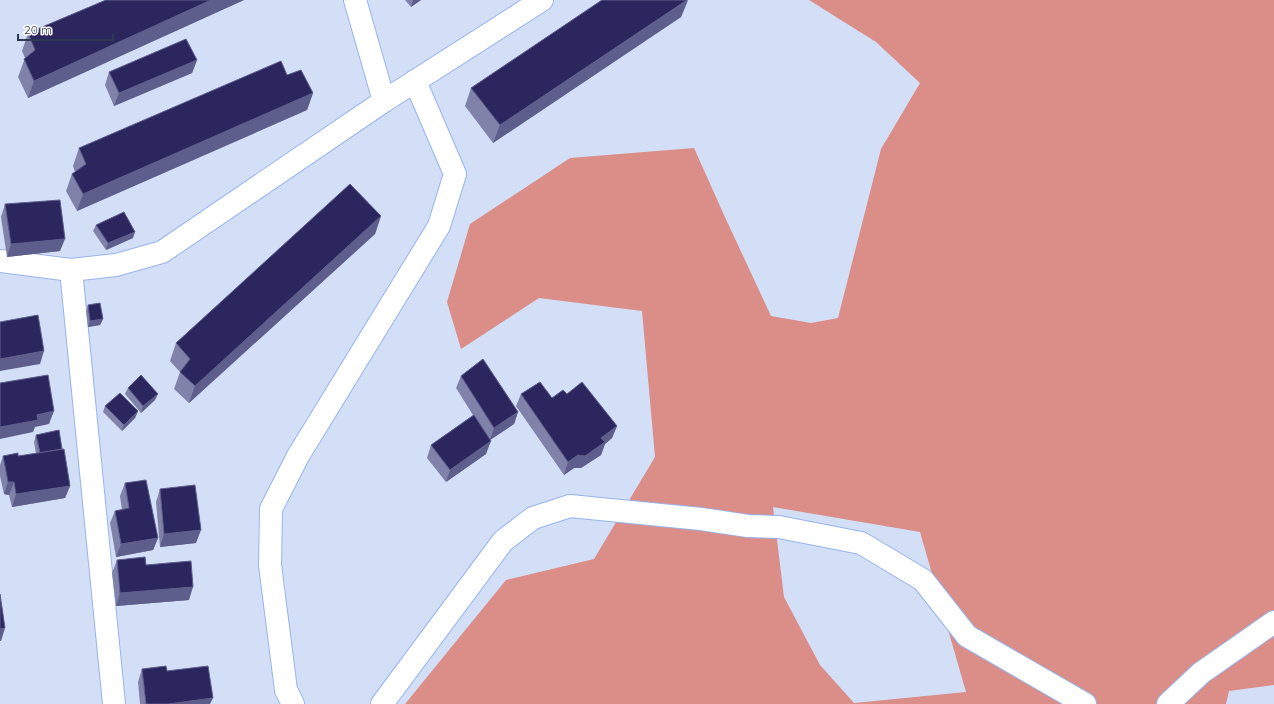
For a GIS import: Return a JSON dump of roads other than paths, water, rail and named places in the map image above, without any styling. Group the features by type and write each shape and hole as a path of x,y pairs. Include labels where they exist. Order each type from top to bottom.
{"street":[{"path":"355,0 384,101"},
{"path":"0,261 71,270 116,265 162,252 384,101 542,0"},
{"path":"293,704 286,690 270,565 271,509 298,456 439,226 455,174 415,82"},
{"path":"71,270 114,704"},
{"path":"382,704 503,541 533,518 570,506 701,519 748,526 779,527 861,543 923,580 967,636 1085,704"},
{"path":"1168,704 1201,673 1274,622"}]}
